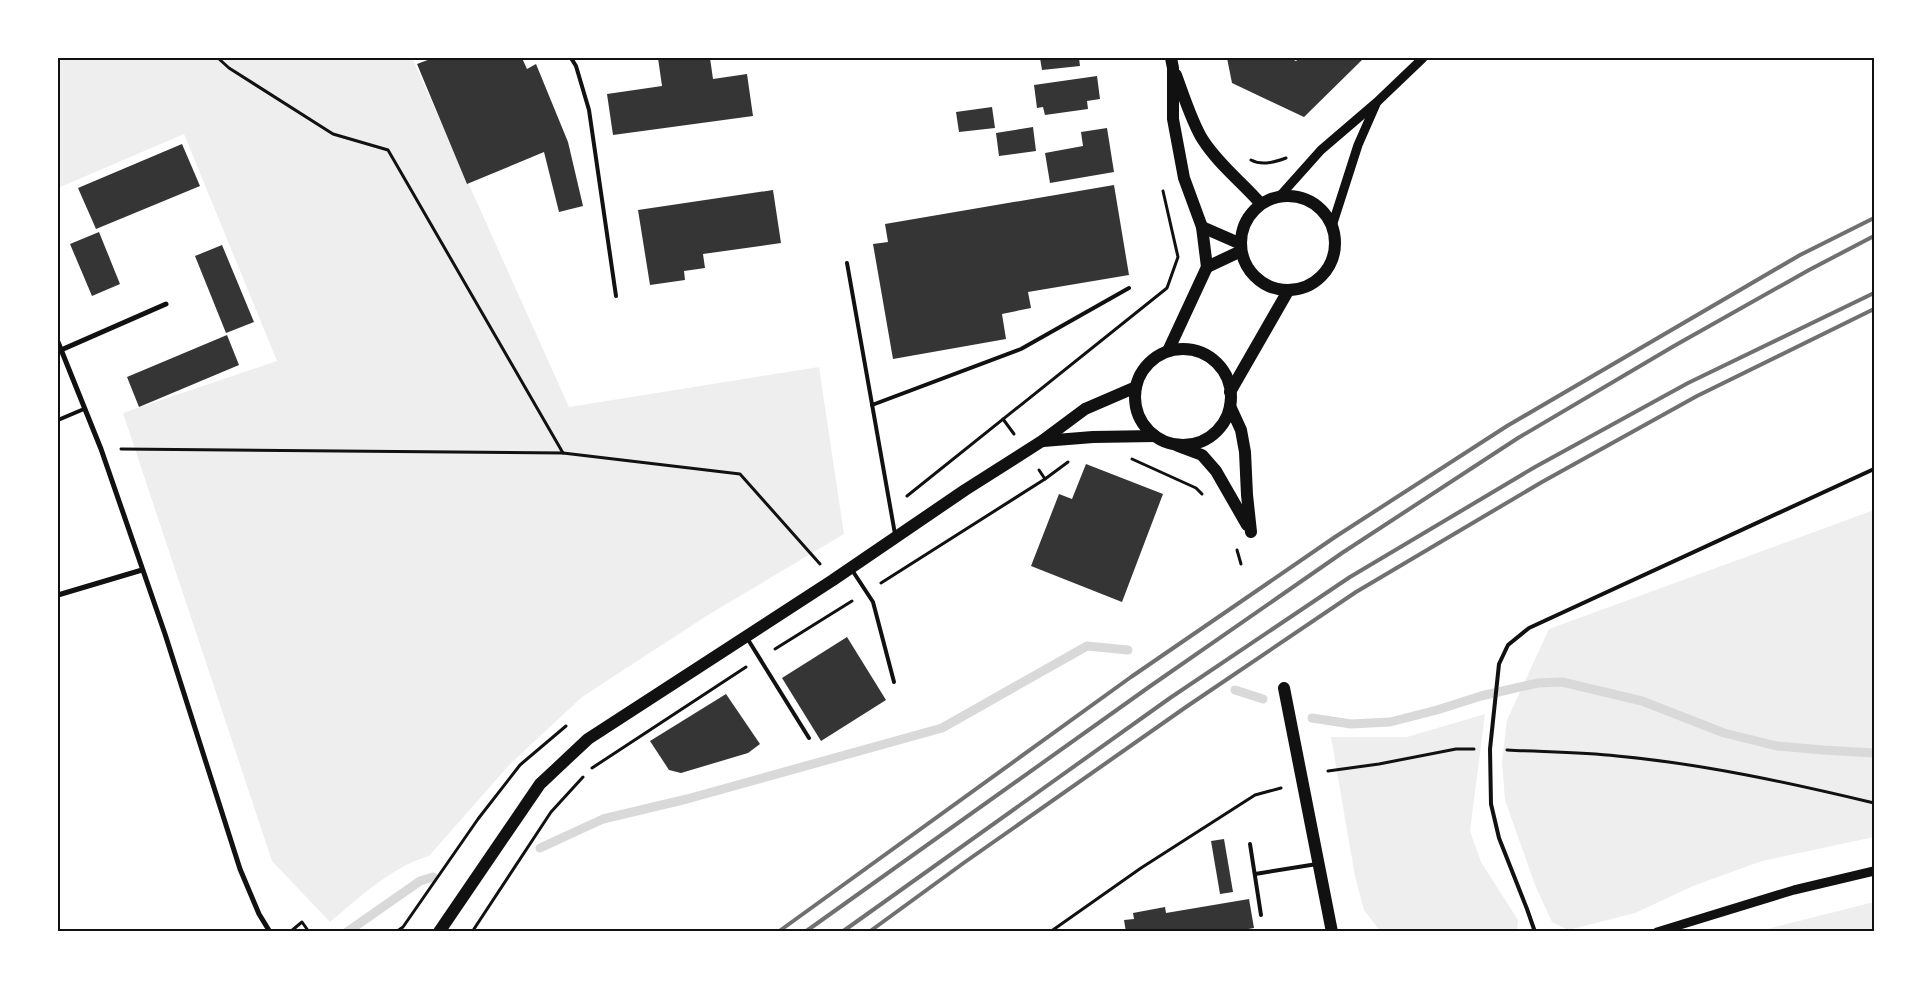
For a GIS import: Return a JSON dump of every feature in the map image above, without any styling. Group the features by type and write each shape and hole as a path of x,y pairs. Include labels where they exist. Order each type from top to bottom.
{"main road":[{"path":"1172,63 1202,139 1227,170 1248,188 1261,204"},
{"path":"1168,351 1207,267 1202,227 1182,168 1173,119 1172,63"},
{"path":"1295,196 1311,202 1324,212 1332,226 1335,244 1332,262 1321,277 1306,287 1288,291 1272,288 1258,279 1247,266 1241,248 1243,229 1250,215 1261,204 1279,197 1295,196"},
{"path":"1202,227 1241,248"},
{"path":"1207,267 1241,248"},
{"path":"1230,392 1288,291"},
{"path":"1185,349 1202,353 1216,362 1226,376 1230,392 1230,406 1241,430 1245,452 1251,532 1216,470 1202,455 1167,443 1155,436 1145,426 1138,414 1135,400 1136,386 1147,364 1157,356 1168,351 1185,349"},
{"path":"439,932 540,784 588,739 746,638 965,490 1042,441 1086,409 1136,386"},
{"path":"1167,443 1178,445 1202,441 1220,427 1230,406"},
{"path":"1042,441 1092,437 1155,436"},
{"path":"1284,688 1332,932"}],"street":[{"path":"1279,197 1320,150 1377,102 1423,58"},
{"path":"1332,226 1358,146 1377,102"},
{"path":"61,350 166,304"},
{"path":"58,342 101,449 240,869 259,914 270,932"},
{"path":"58,596 142,570"},
{"path":"1657,932 1794,890 1874,871"}],"lane":[{"path":"571,58 576,66 589,110 616,296"},
{"path":"847,263 895,538"},
{"path":"872,405 1020,349 1129,288"},
{"path":"58,420 84,409"},
{"path":"1535,932 1528,909 1498,838 1491,804 1490,749 1499,664 1508,645 1529,628 1874,469"},
{"path":"851,568 873,602 894,682"},
{"path":"746,638 809,738"},
{"path":"1250,844 1261,915"},
{"path":"1255,874 1320,864"}],"path":[{"path":"218,58 229,68 333,134 388,150 563,454"},
{"path":"1248,159 1256,162 1274,162 1289,156"},
{"path":"890,509 1167,288 1178,257 1161,183"},
{"path":"1003,419 1009,426"},
{"path":"101,449 563,454 740,474 833,580"},
{"path":"1127,458 1196,488 1208,499"},
{"path":"590,769 759,658 867,592 1045,479 1071,460"},
{"path":"1040,472 1045,479"},
{"path":"1235,542 1241,564"},
{"path":"811,569 827,558"},
{"path":"396,932 403,927 478,819 520,765 570,723"},
{"path":"1328,771 1378,764 1456,749 1617,756 1700,766 1777,780 1874,803"},
{"path":"472,932 551,812 584,776"},
{"path":"1050,932 1141,868 1255,795 1281,788"},
{"path":"290,932 302,922 309,932"}],"shaded area":[{"path":"58,58 412,58 569,407 819,367 844,534 708,615 582,697 510,764 429,856 402,867 389,875 330,922 272,861 123,413 277,361 184,134 58,188"},
{"path":"1874,510 1874,837 1762,861 1693,886 1635,913 1568,930 1552,922 1535,885 1505,800 1502,762 1507,720 1549,629"},
{"path":"1485,714 1470,831 1481,862 1518,920 1517,931 1380,931 1364,910 1355,876 1331,737 1407,737"},
{"path":"1874,902 1874,931 1759,931"}],"building":[{"path":"433,58 522,58 527,69 536,64 568,142 583,206 559,212 544,152 467,184 417,64"},
{"path":"658,58 710,58 713,79 747,74 753,116 613,135 607,94 662,86"},
{"path":"1040,58 1079,58 1080,66 1042,70"},
{"path":"1227,58 1290,58 1296,61 1299,58 1364,58 1304,117 1232,83"},
{"path":"1097,76 1100,99 1087,101 1088,109 1045,115 1043,107 1037,108 1034,85"},
{"path":"992,107 995,128 959,132 956,112"},
{"path":"1033,127 1036,151 999,156 996,133"},
{"path":"1107,128 1114,172 1050,183 1045,153 1083,146 1081,132"},
{"path":"182,144 200,186 96,229 78,188"},
{"path":"1114,185 1129,275 1028,292 1031,308 1002,314 1006,339 893,359 873,244 888,242 885,224"},
{"path":"773,190 781,243 703,254 705,268 684,271 685,280 650,285 638,210"},
{"path":"99,232 120,284 92,296 70,244"},
{"path":"222,245 254,322 226,333 195,256"},
{"path":"227,335 239,365 139,407 127,377"},
{"path":"1086,464 1163,494 1122,602 1031,566 1059,494 1072,499"},
{"path":"847,637 886,700 821,741 782,678"},
{"path":"726,694 760,744 748,753 681,773 669,770 650,741"},
{"path":"1224,839 1233,892 1220,894 1211,841"},
{"path":"1249,899 1254,928 1231,932 1126,932 1124,920 1134,919 1133,913 1165,907 1166,913"}],"waterway":[{"path":"540,848 603,819 687,799 942,728 1087,646 1128,650"},
{"path":"1312,718 1351,724 1390,722 1481,696 1538,683 1562,682 1642,701 1724,733 1777,746 1874,753"},
{"path":"1235,690 1263,699"},
{"path":"347,932 420,881 433,877"}],"railway":[{"path":"778,932 1131,677 1335,537 1507,426 1800,255 1874,218"},
{"path":"805,932 1149,687 1342,553 1518,438 1674,346 1809,270 1874,236"},
{"path":"842,932 1170,698 1350,577 1535,467 1688,383 1874,293"},
{"path":"869,932 965,862 1186,707 1356,592 1542,482 1697,396 1874,309"}]}
